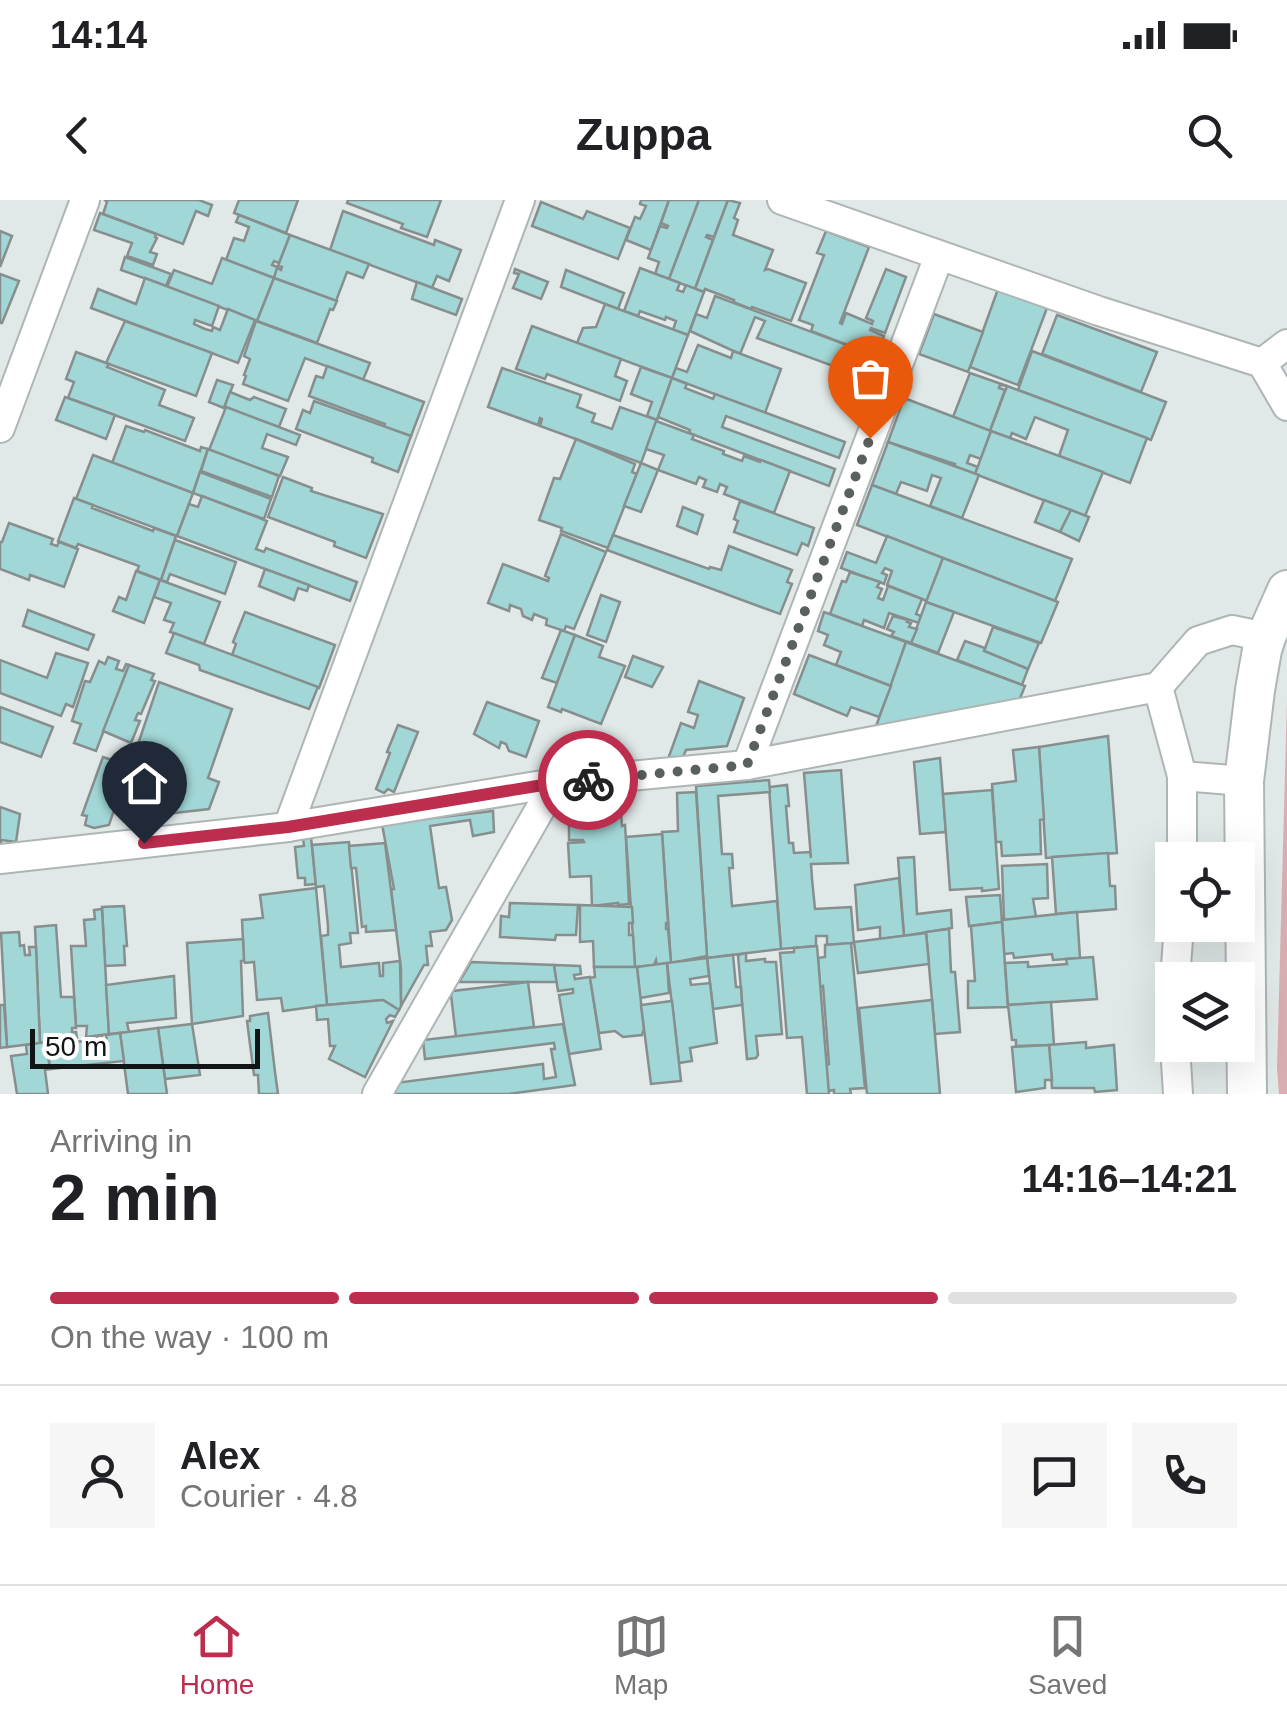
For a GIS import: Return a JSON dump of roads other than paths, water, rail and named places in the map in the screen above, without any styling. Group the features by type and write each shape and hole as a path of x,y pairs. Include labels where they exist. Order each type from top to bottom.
{"street":[{"path":"0,428 85,200"},
{"path":"288,827 520,200"},
{"path":"782,200 1262,363 1287,406"},
{"path":"747,765 938,256"},
{"path":"1262,363 1287,344"},
{"path":"1247,1094 1244,781 1254,690 1266,637 1287,590"},
{"path":"0,859 288,827 555,783 747,765 1158,687 1198,640 1232,630 1266,637"},
{"path":"1158,687 1182,776 1182,842"},
{"path":"1182,776 1244,781"},
{"path":"378,1094 555,783"},
{"path":"1175,1062 1178,1094"}]}
